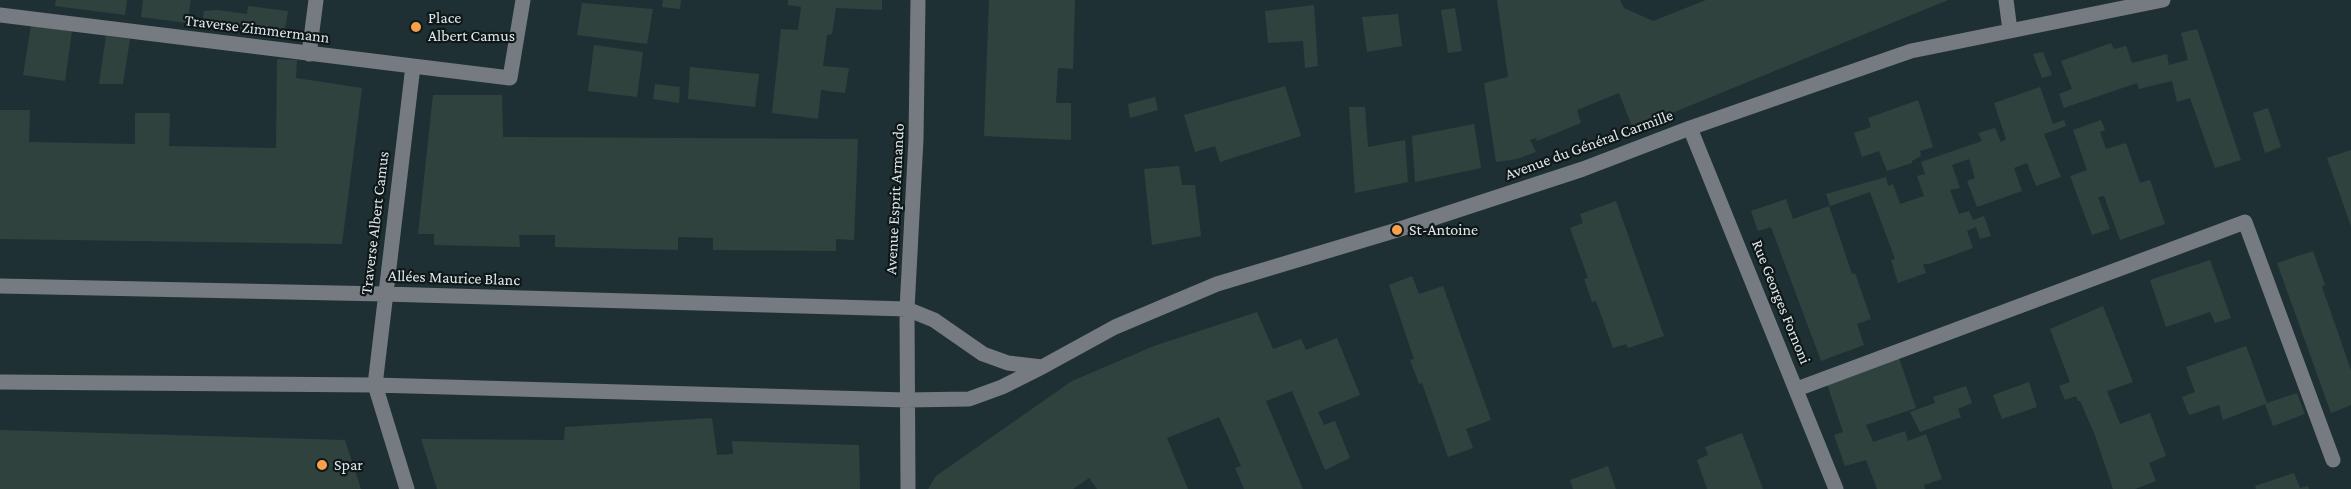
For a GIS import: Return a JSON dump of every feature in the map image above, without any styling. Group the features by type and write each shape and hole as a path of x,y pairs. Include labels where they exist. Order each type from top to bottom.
{"street":[{"path":"309,54 316,0"},
{"name":"Traverse Zimmermann","path":"0,15 510,78 523,0"},
{"name":"Avenue Esprit Armando","path":"908,489 907,309 916,139 918,0"},
{"path":"2006,0 2010,30"},
{"name":"Avenue du Général Carmille","path":"906,400 969,399 1002,387 1114,327 1217,284 1397,230 1572,173 1690,128 1911,51 2163,0"},
{"name":"Traverse Albert Camus","path":"375,385 384,294 413,66"},
{"name":"Rue Georges Fornoni","path":"1690,128 1836,489"},
{"path":"1797,388 2245,222 2333,460"},
{"name":"Allées Maurice Blanc","path":"0,286 907,309"},
{"path":"907,309 934,320 983,354 1008,363 1042,367"},
{"path":"0,382 375,385 906,400"},
{"path":"375,385 407,489"}],"building":[{"path":"56,0 127,0 125,15 55,6"},
{"path":"143,0 191,0 187,23 141,17"},
{"path":"663,0 681,0 680,9 662,7"},
{"path":"788,0 882,0 882,10 836,8 832,34 827,35 823,66 849,68 845,93 821,90 818,119 772,113 781,29 798,30 801,7 788,5"},
{"path":"989,0 1075,0 1073,69 1058,68 1056,103 1071,103 1071,140 984,136"},
{"path":"1497,0 1620,0 1624,8 1653,21 1706,0 1948,0 1633,129 1619,93 1577,110 1581,123 1537,141 1536,138 1530,140 1536,152 1517,159 1496,162 1484,83 1508,77"},
{"path":"582,3 653,9 647,44 577,35"},
{"path":"1314,5 1318,66 1305,68 1303,41 1268,43 1265,11"},
{"path":"248,6 288,11 285,29 277,35 202,26 204,11 217,10 247,14"},
{"path":"1455,8 1462,51 1448,53 1441,10"},
{"path":"1398,14 1402,46 1367,52 1362,17"},
{"path":"31,26 72,31 65,81 23,75"},
{"path":"2197,29 2241,160 2215,168 2190,98 2177,102 2172,81 2139,89 2137,83 2064,108 2059,94 2072,89 2061,61 2111,43 2114,49 2126,46 2132,63 2167,54 2169,65 2188,60 2181,33"},
{"path":"106,36 130,39 123,84 99,84"},
{"path":"594,45 643,52 637,97 588,91"},
{"path":"2043,52 2052,75 2042,78 2033,54"},
{"path":"277,59 297,60 296,78 362,88 342,244 0,239 0,110 30,110 29,142 135,144 135,113 170,113 169,146 276,148"},
{"path":"690,67 759,74 755,107 688,99"},
{"path":"655,84 680,87 679,103 653,99"},
{"path":"1285,86 1301,136 1220,162 1215,146 1195,152 1184,115"},
{"path":"2040,87 2053,124 2064,120 2066,126 2044,134 2061,177 2036,186 2027,163 2014,168 2022,191 1977,207 1967,181 1975,178 1969,159 1952,165 1960,188 1950,190 1959,214 1969,211 1973,220 1984,216 1991,236 1980,239 1976,227 1967,231 1973,248 1929,264 1923,264 1926,273 1898,283 1891,260 1895,259 1870,192 1830,206 1826,194 1886,177 1888,186 1893,184 1900,204 1924,196 1917,176 1925,174 1921,162 1982,141 1978,133 1995,128 2001,142 2006,139 1994,103"},
{"path":"433,95 502,95 503,137 858,139 854,240 836,239 836,251 713,250 713,238 678,237 678,250 555,247 555,235 519,235 520,247 434,245 434,234 418,234"},
{"path":"1155,97 1158,110 1130,118 1128,104"},
{"path":"1918,100 1933,147 1920,151 1921,156 1912,163 1887,171 1879,151 1862,157 1854,133 1871,127 1868,118"},
{"path":"1349,107 1365,107 1368,147 1405,140 1408,182 1355,193"},
{"path":"2268,108 2281,147 2265,153 2253,113"},
{"path":"2101,120 2105,130 2100,132 2106,149 2126,143 2140,183 2150,180 2165,224 2120,240 2104,196 2098,197 2110,229 2092,235 2070,176 2087,170 2073,130"},
{"path":"1474,124 1481,168 1415,182 1412,136"},
{"path":"2351,150 2351,226 2327,158"},
{"path":"1179,166 1182,185 1195,185 1201,236 1152,245 1144,169"},
{"path":"1786,199 1793,219 1829,206 1852,274 1855,273 1871,319 1857,324 1864,345 1821,361 1771,227 1758,231 1751,211"},
{"path":"1616,201 1664,336 1628,348 1626,344 1613,348 1596,301 1592,302 1584,279 1588,278 1570,228 1583,223 1580,214"},
{"path":"2313,251 2325,285 2322,287 2351,370 2351,405 2331,413 2277,263"},
{"path":"2210,260 2231,318 2215,323 2210,312 2166,327 2150,280"},
{"path":"1412,276 1419,294 1443,286 1491,420 1466,429 1473,448 1448,457 1422,383 1419,384 1410,360 1414,359 1389,285"},
{"path":"2103,306 2133,382 2107,391 2120,424 2150,413 2166,456 2149,463 2156,481 2135,489 2113,489 2094,433 2080,401 2076,396 2065,400 2059,386 2070,382 2050,329"},
{"path":"1257,312 1273,349 1301,339 1306,350 1337,338 1360,395 1318,412 1324,425 1335,421 1350,458 1325,470 1292,391 1266,401 1303,489 1244,489 1235,468 1241,466 1219,417 1167,438 1188,489 1097,489 1089,478 1073,489 928,489 936,476 1072,381 1154,346"},
{"path":"2246,346 2267,403 2297,393 2305,414 2273,426 2265,404 2223,420 2219,405 2189,415 2182,397 2195,392 2186,367"},
{"path":"1899,358 1916,408 1866,425 1873,442 1905,431 1908,441 1926,434 1942,479 1924,485 1925,489 1877,489 1866,460 1845,466 1834,435 1843,432 1827,384"},
{"path":"2029,382 2037,407 2002,419 1993,395"},
{"path":"1966,386 1972,403 1958,409 1961,417 1920,432 1910,412 1935,403 1933,397"},
{"path":"712,418 717,455 733,454 732,441 859,445 860,489 437,489 421,439 564,440 565,427"},
{"path":"0,430 345,440 361,489 0,489"},
{"path":"1742,433 1763,489 1707,489 1697,460 1708,455 1705,447"},
{"path":"1608,466 1616,489 1573,489 1570,480"},
{"path":"2294,473 2300,488 2308,486 2309,489 2256,489 2255,486"}],"place":[{"name":"Place Albert Camus","path":"416,27"},
{"name":"St-Antoine","path":"1397,230"},
{"name":"Spar","path":"322,465"}]}
